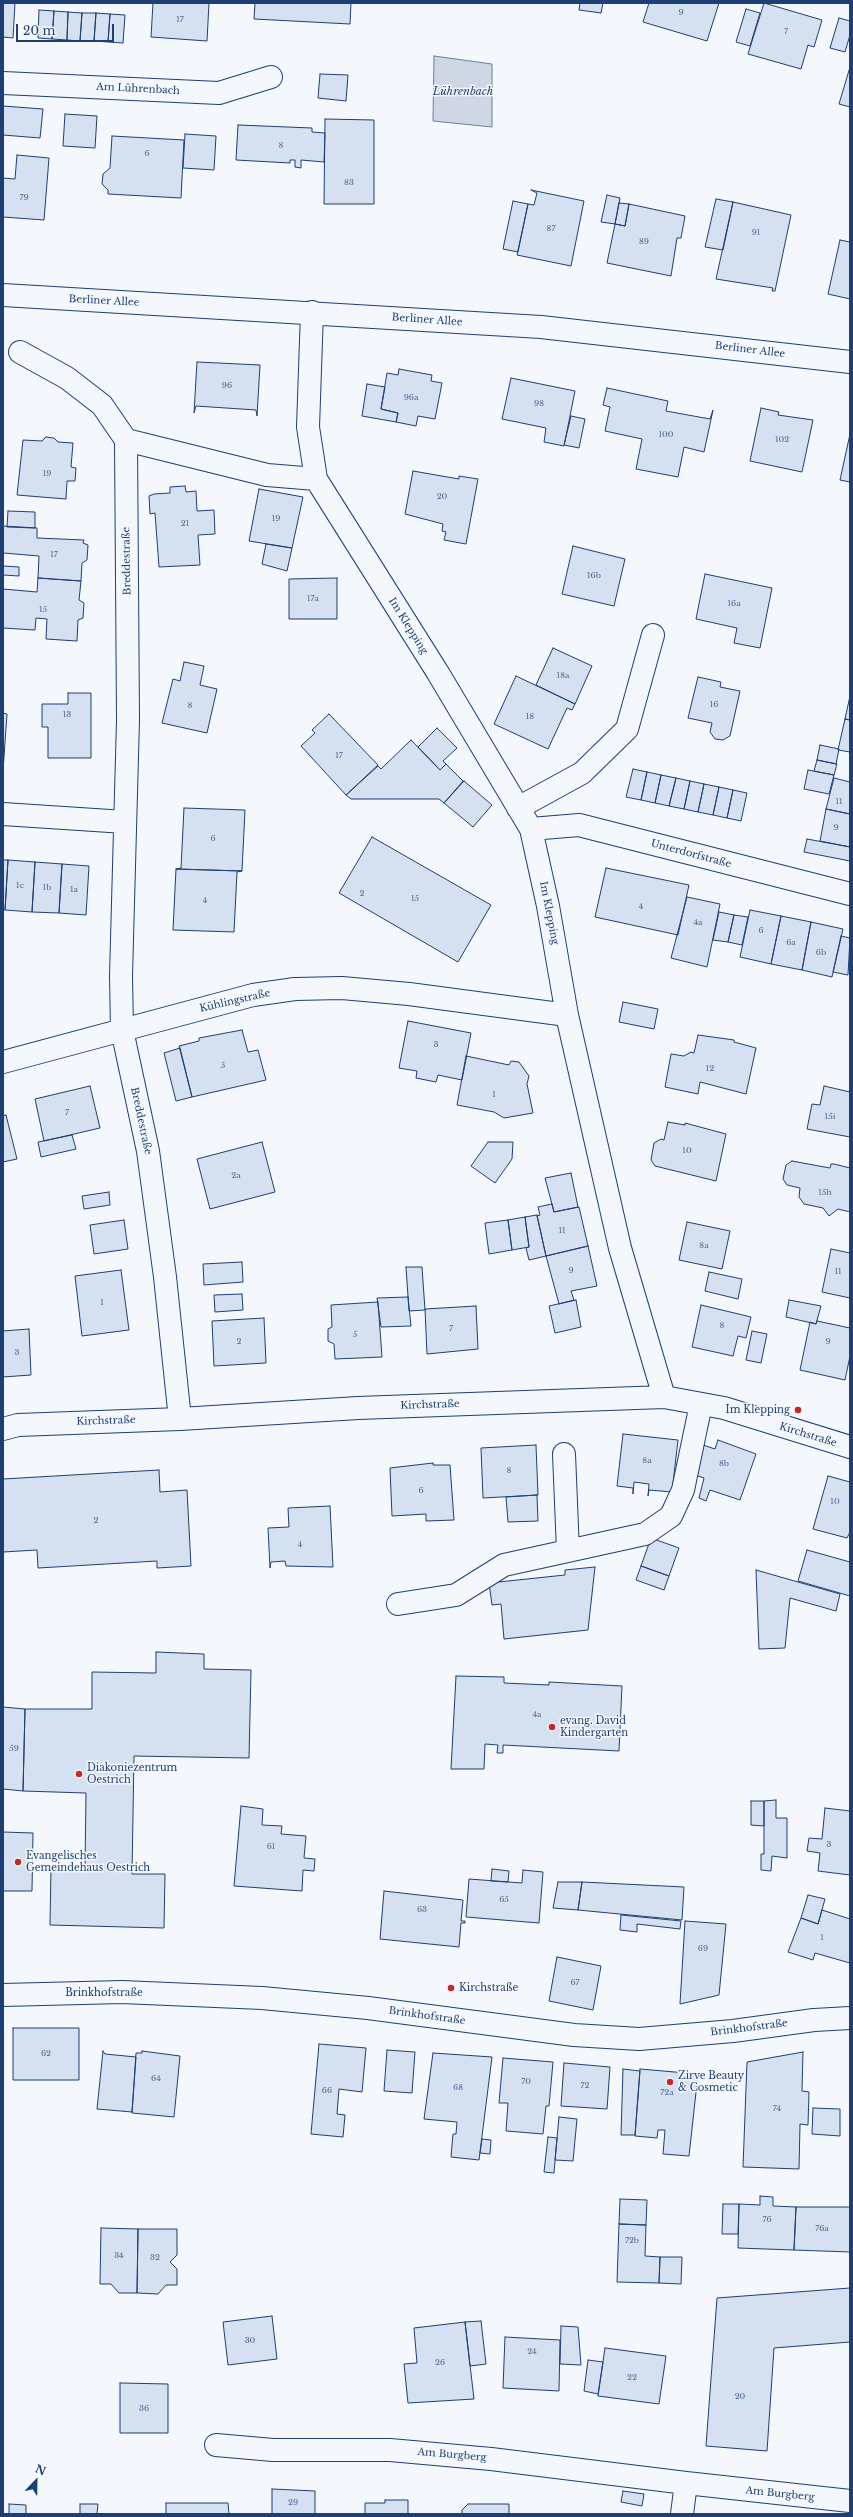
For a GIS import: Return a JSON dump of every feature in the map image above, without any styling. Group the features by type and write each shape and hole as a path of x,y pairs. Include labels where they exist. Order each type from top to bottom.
{"street":[{"name":"Am Lührenbach","path":"3,83 219,93 271,77"},
{"name":"Berliner Allee","path":"3,295 312,312 541,327 850,362"},
{"name":"Im Klepping","path":"312,312 308,427 316,479 438,673 531,829 548,906 567,1015 620,1248 664,1397"},
{"path":"20,352 66,378 102,405 126,440 267,475 316,479"},
{"name":"Breddestraße","path":"126,440 128,720 122,1030 148,1151 165,1277 180,1419"},
{"path":"518,808 582,773 627,729 653,634"},
{"path":"3,814 125,822"},
{"name":"Unterdorfstraße","path":"531,829 579,825 850,894"},
{"name":"Kühlingstraße","path":"3,1062 253,995 295,989 342,988 409,994 567,1015"},
{"name":"Kirchstraße","path":"3,1429 18,1425 180,1419 366,1408 664,1397 724,1408 850,1447"},
{"path":"398,1604 456,1595 504,1565 645,1534 671,1516 683,1490 701,1404"},
{"path":"564,1454 568,1551"},
{"name":"Brinkhofstraße","path":"3,1995 122,1992 262,1998 368,2008 574,2035 639,2039 733,2031 814,2020 850,2018"},
{"name":"Am Burgberg","path":"216,2445 272,2450 390,2450 491,2459 850,2501"},
{"path":"682,2514 686,2483"}],"water":[{"name":"Lührenbach","path":"434,56 492,64 492,127 433,121"}],"building":[{"path":"3,3 15,3 13,38 3,37"},
{"path":"153,3 209,3 207,41 151,37"},
{"path":"255,3 351,3 350,24 254,19"},
{"path":"580,3 603,3 601,13 579,10"},
{"path":"649,3 719,3 707,41 643,22"},
{"path":"764,3 822,20 814,47 808,45 801,69 748,54"},
{"path":"746,9 760,13 750,46 736,42"},
{"path":"39,10 54,11 52,39 38,38"},
{"path":"54,11 68,12 67,40 52,39"},
{"path":"68,12 82,13 80,41 67,40"},
{"path":"82,13 96,13 94,41 80,41"},
{"path":"96,13 110,14 108,42 94,41"},
{"path":"110,14 125,15 123,43 108,42"},
{"path":"839,18 850,21 850,35 845,52 830,48"},
{"path":"850,67 850,107 839,104"},
{"path":"320,74 348,75 346,101 318,98"},
{"path":"3,106 43,109 40,138 3,135"},
{"path":"65,114 97,116 95,148 63,146"},
{"path":"325,119 374,120 374,204 324,204"},
{"path":"238,125 312,128 312,132 325,133 324,162 301,160 301,168 295,167 295,160 290,160 290,163 236,160"},
{"path":"185,134 216,136 214,170 183,168"},
{"path":"112,136 184,140 181,198 108,194 108,190 102,184 103,174 110,168"},
{"path":"17,155 49,158 44,220 3,217 3,178 15,179"},
{"path":"531,190 584,201 571,266 517,255 528,204 534,205 537,193"},
{"path":"607,195 620,198 615,224 601,222"},
{"path":"716,199 733,202 723,250 705,247"},
{"path":"513,201 528,204 518,252 503,249"},
{"path":"733,202 791,215 775,291 772,291 773,288 716,279"},
{"path":"619,203 629,204 625,226 615,224"},
{"path":"629,204 685,216 681,238 677,238 671,276 607,263 615,224 625,226"},
{"path":"840,240 850,242 850,299 828,294"},
{"path":"197,362 260,365 257,416 256,410 196,406 194,413"},
{"path":"399,369 432,375 431,381 442,383 435,419 418,416 416,426 396,422 398,413 381,409 387,373 398,375"},
{"path":"511,378 575,391 564,446 544,442 546,428 502,419"},
{"path":"367,384 385,387 381,409 398,413 396,422 362,416"},
{"path":"607,388 668,401 666,411 710,419 713,410 704,452 684,447 678,477 636,469 642,439 605,431 610,407 603,405"},
{"path":"761,408 779,412 778,415 813,420 802,472 750,461"},
{"path":"571,416 585,419 579,448 564,445"},
{"path":"850,434 850,482 840,480"},
{"path":"46,437 54,438 58,442 73,443 71,467 76,468 75,481 67,481 66,499 17,495 23,440 42,441"},
{"path":"413,471 459,479 459,476 478,479 466,544 444,540 446,532 442,531 443,524 405,514"},
{"path":"185,486 186,492 196,491 197,511 214,510 215,534 198,535 200,565 159,567 155,513 150,514 149,496 154,494 170,493 170,487"},
{"path":"259,489 303,497 292,548 249,541"},
{"path":"8,511 35,512 35,528 7,527"},
{"path":"3,526 37,528 37,538 84,540 83,543 88,545 87,560 82,563 81,581 38,578 39,556 3,553"},
{"path":"266,544 292,548 287,571 262,564"},
{"path":"573,546 625,559 614,606 562,594"},
{"path":"3,566 19,567 19,576 3,575"},
{"path":"705,574 772,588 760,648 734,643 737,628 696,619"},
{"path":"38,578 81,581 79,600 84,603 83,618 78,620 77,641 46,639 47,619 36,618 35,630 3,628 3,589 37,592"},
{"path":"337,578 337,619 289,619 289,579"},
{"path":"553,648 592,666 575,704 536,685"},
{"path":"184,662 204,666 200,685 217,689 207,733 162,723 173,679 180,681"},
{"path":"516,676 575,704 572,710 567,708 548,749 494,724"},
{"path":"698,677 721,682 720,687 740,691 730,736 723,740 715,739 710,732 712,723 688,718"},
{"path":"68,693 91,693 91,758 48,758 48,727 42,727 42,704 68,704"},
{"path":"850,696 850,720 845,719"},
{"path":"3,713 7,714 3,771"},
{"path":"329,714 378,765 346,795 301,746 315,733 312,730"},
{"path":"845,719 850,720 850,752 838,750"},
{"path":"437,728 457,748 443,761 446,764 440,770 418,747"},
{"path":"411,740 440,770 446,764 463,781 444,803 439,799 351,799 346,795 378,766 381,769"},
{"path":"820,745 839,749 836,764 817,760"},
{"path":"817,760 837,764 834,775 814,771"},
{"path":"633,769 647,772 641,800 626,797"},
{"path":"808,770 834,775 829,794 804,789"},
{"path":"647,772 661,775 655,803 641,800"},
{"path":"661,775 676,778 669,806 655,803"},
{"path":"676,778 690,781 684,809 669,806"},
{"path":"834,778 850,782 850,814 826,809"},
{"path":"464,781 492,805 473,827 444,803"},
{"path":"690,781 704,784 698,812 684,809"},
{"path":"704,784 719,787 713,815 698,812"},
{"path":"719,787 733,790 727,818 713,815"},
{"path":"733,790 747,793 741,821 727,818"},
{"path":"184,808 245,810 242,871 176,869 181,868"},
{"path":"826,809 850,814 850,847 820,841"},
{"path":"372,837 491,905 458,962 339,893"},
{"path":"807,839 850,847 850,861 804,852"},
{"path":"3,860 8,860 5,910 3,910"},
{"path":"8,860 35,862 32,912 5,910"},
{"path":"35,862 62,864 59,913 32,912"},
{"path":"62,864 89,866 86,915 59,913"},
{"path":"606,868 689,885 678,935 595,917"},
{"path":"176,869 242,871 237,872 234,932 173,930"},
{"path":"687,897 720,904 707,967 671,958"},
{"path":"750,910 781,916 771,964 740,957"},
{"path":"719,912 734,915 728,942 713,940"},
{"path":"734,915 748,917 742,945 728,942"},
{"path":"781,916 811,922 802,970 771,964"},
{"path":"811,922 843,929 832,977 802,970"},
{"path":"841,936 850,938 848,975 833,972"},
{"path":"623,1002 658,1009 654,1029 619,1022"},
{"path":"408,1021 471,1033 462,1080 438,1075 436,1082 416,1078 417,1071 399,1068"},
{"path":"242,1030 248,1052 258,1050 266,1080 192,1097 179,1046 199,1041 199,1038"},
{"path":"698,1035 734,1040 734,1042 756,1048 746,1094 700,1082 698,1094 665,1087 671,1054 684,1056 691,1052 694,1053"},
{"path":"180,1048 192,1097 176,1101 164,1053"},
{"path":"466,1056 509,1065 511,1061 519,1062 529,1076 527,1084 533,1113 504,1118 494,1112 457,1105"},
{"path":"90,1086 100,1128 44,1141 35,1099"},
{"path":"824,1086 850,1092 850,1137 807,1129 812,1104 820,1105"},
{"path":"6,1115 17,1159 3,1162 3,1116"},
{"path":"668,1122 685,1125 685,1123 726,1134 716,1181 655,1166 651,1160 654,1143 661,1139 664,1140"},
{"path":"72,1135 76,1149 41,1157 38,1142"},
{"path":"262,1142 275,1192 210,1209 197,1159"},
{"path":"488,1142 513,1142 512,1159 495,1183 471,1166"},
{"path":"792,1161 830,1168 831,1164 834,1164 850,1168 850,1212 838,1209 829,1216 823,1208 804,1204 799,1197 800,1188 787,1185 783,1179 786,1165"},
{"path":"571,1173 578,1207 554,1212 545,1178"},
{"path":"109,1192 110,1205 84,1209 82,1196"},
{"path":"552,1204 554,1212 579,1207 588,1246 546,1256 537,1216 540,1215 538,1207"},
{"path":"537,1215 546,1256 529,1260 526,1248 529,1247 525,1217"},
{"path":"525,1217 529,1247 512,1250 508,1220"},
{"path":"124,1220 128,1249 94,1254 90,1225"},
{"path":"508,1220 512,1250 489,1254 485,1223"},
{"path":"687,1222 730,1231 722,1269 679,1260"},
{"path":"588,1246 597,1286 571,1291 574,1300 559,1304 546,1256"},
{"path":"831,1249 850,1253 850,1298 822,1292"},
{"path":"242,1262 243,1282 204,1285 203,1264"},
{"path":"406,1267 422,1267 425,1310 409,1311"},
{"path":"121,1270 129,1330 82,1336 75,1276"},
{"path":"709,1272 742,1279 738,1299 705,1291"},
{"path":"242,1294 243,1310 215,1312 214,1295"},
{"path":"408,1297 411,1326 381,1327 377,1298"},
{"path":"576,1300 581,1327 555,1333 549,1306"},
{"path":"789,1300 821,1306 816,1324 786,1317"},
{"path":"378,1302 382,1357 335,1359 334,1344 328,1341 328,1329 332,1327 331,1305"},
{"path":"701,1305 751,1317 746,1338 738,1336 733,1356 692,1347"},
{"path":"476,1306 478,1349 427,1354 425,1309"},
{"path":"264,1318 266,1363 214,1366 212,1321"},
{"path":"817,1321 850,1328 850,1356 845,1380 800,1370 810,1322 816,1324"},
{"path":"29,1329 31,1375 3,1377 3,1331"},
{"path":"752,1331 767,1334 761,1363 746,1360"},
{"path":"623,1434 678,1440 672,1492 649,1490 648,1496 649,1484 634,1482 633,1494 633,1488 617,1486"},
{"path":"718,1440 756,1454 740,1500 710,1490 706,1501 699,1498 704,1478 692,1474 703,1445 715,1449"},
{"path":"536,1445 538,1495 483,1498 481,1448"},
{"path":"433,1463 433,1465 450,1465 454,1520 426,1521 426,1514 392,1516 390,1468"},
{"path":"159,1470 160,1492 187,1490 191,1566 157,1568 157,1561 38,1568 37,1550 3,1552 3,1479"},
{"path":"828,1476 850,1482 850,1532 847,1538 813,1529"},
{"path":"537,1495 538,1521 508,1522 506,1497"},
{"path":"330,1506 333,1567 286,1566 285,1561 271,1562 270,1568 268,1528 289,1527 288,1508"},
{"path":"651,1538 679,1548 669,1576 641,1566"},
{"path":"807,1550 850,1562 850,1596 798,1581"},
{"path":"641,1566 669,1576 664,1590 636,1580"},
{"path":"595,1567 588,1630 504,1639 501,1604 492,1605 489,1583 565,1575 565,1570"},
{"path":"756,1570 840,1594 836,1611 790,1598 785,1648 759,1649"},
{"name":"Diakoniezentrum Oestrich","path":"156,1652 204,1654 204,1669 251,1670 249,1758 134,1756 132,1874 165,1874 164,1928 50,1925 51,1866 85,1868 86,1793 23,1791 25,1709 92,1709 92,1672 156,1673"},
{"path":"456,1676 504,1677 504,1683 549,1685 549,1682 622,1686 619,1751 503,1745 503,1753 497,1753 498,1745 485,1744 484,1769 451,1769"},
{"path":"3,1707 25,1709 23,1791 3,1789"},
{"path":"776,1800 776,1818 787,1818 787,1858 772,1856 771,1871 761,1870 761,1854 764,1854 764,1801"},
{"path":"751,1801 764,1801 764,1826 751,1825"},
{"path":"241,1806 263,1809 262,1825 282,1826 281,1834 306,1836 304,1858 315,1859 314,1871 303,1870 302,1891 234,1886"},
{"path":"825,1808 850,1811 850,1875 818,1871 820,1853 807,1851 809,1838 822,1839"},
{"name":"Evangelisches Gemeindehaus Oestrich","path":"3,1832 33,1833 32,1891 3,1891"},
{"path":"492,1869 509,1871 508,1882 491,1881"},
{"path":"523,1870 543,1872 539,1923 466,1917 469,1879 522,1883"},
{"path":"558,1882 582,1882 578,1910 553,1908"},
{"path":"582,1882 684,1887 682,1920 578,1910"},
{"path":"384,1891 463,1900 461,1921 465,1921 465,1923 461,1923 459,1947 380,1939"},
{"path":"808,1895 825,1899 818,1924 801,1918"},
{"path":"822,1910 850,1919 850,1963 815,1953 813,1960 788,1952 801,1918 818,1924"},
{"path":"621,1915 681,1921 680,1929 637,1924 637,1932 620,1930"},
{"path":"685,1921 726,1924 719,1995 680,2004"},
{"path":"557,1957 601,1966 593,2010 549,2001"},
{"path":"13,2028 79,2028 79,2080 13,2080"},
{"path":"319,2044 366,2048 362,2092 339,2089 337,2114 345,2115 343,2137 311,2134"},
{"path":"387,2050 415,2052 412,2093 384,2091"},
{"path":"103,2051 105,2054 136,2057 132,2112 97,2109"},
{"path":"142,2051 180,2056 174,2117 132,2113 136,2053 142,2053"},
{"path":"803,2052 802,2091 809,2092 808,2125 800,2124 799,2169 743,2167 747,2062"},
{"path":"433,2053 492,2057 479,2160 451,2157 453,2134 456,2134 457,2122 424,2119"},
{"path":"503,2058 553,2062 549,2106 546,2106 543,2134 506,2131 508,2103 499,2103"},
{"path":"564,2063 610,2067 607,2109 561,2106"},
{"path":"623,2069 640,2071 635,2135 621,2135"},
{"path":"640,2069 698,2074 689,2156 663,2154 665,2130 658,2130 657,2138 635,2136"},
{"path":"813,2108 840,2109 840,2136 812,2134"},
{"path":"559,2117 577,2119 573,2161 555,2160"},
{"path":"548,2137 557,2138 554,2173 544,2172"},
{"path":"482,2139 491,2140 490,2154 480,2153"},
{"path":"760,2196 773,2197 773,2206 796,2207 794,2250 738,2248 739,2204 760,2205"},
{"path":"620,2199 647,2200 646,2225 619,2224"},
{"path":"723,2204 739,2204 738,2234 722,2234"},
{"path":"796,2207 850,2207 850,2252 794,2250"},
{"path":"619,2224 646,2225 645,2256 660,2257 659,2283 617,2282"},
{"path":"101,2228 138,2229 137,2293 119,2293 111,2284 100,2284"},
{"path":"138,2229 177,2229 177,2255 170,2262 177,2269 177,2285 166,2285 158,2294 137,2293"},
{"path":"660,2257 682,2257 681,2284 659,2283"},
{"path":"850,2288 850,2342 774,2348 767,2451 706,2446 717,2298"},
{"path":"272,2316 277,2359 228,2365 223,2322"},
{"path":"481,2321 486,2364 470,2366 465,2322"},
{"path":"465,2322 474,2399 408,2403 404,2364 417,2363 414,2328"},
{"path":"561,2326 578,2327 581,2365 560,2364"},
{"path":"505,2337 560,2340 559,2391 503,2388"},
{"path":"605,2348 666,2356 659,2404 598,2396"},
{"path":"588,2360 603,2362 598,2394 584,2391"},
{"path":"120,2383 168,2384 168,2433 120,2433"},
{"path":"272,2489 315,2491 315,2514 272,2514"},
{"path":"623,2491 644,2494 642,2506 621,2502"},
{"path":"385,2500 408,2500 408,2514 365,2514 365,2503 385,2503"},
{"path":"166,2503 228,2503 229,2514 166,2514"},
{"path":"9,2504 26,2505 26,2514 9,2514"},
{"path":"80,2504 98,2504 97,2514 80,2514"},
{"path":"468,2504 509,2504 509,2514 462,2514 462,2510"}],"place":[{"name":"Im Klepping","path":"798,1410"},
{"name":"evang. David Kindergarten","path":"552,1727"},
{"name":"Diakoniezentrum Oestrich","path":"79,1774"},
{"name":"Evangelisches Gemeindehaus Oestrich","path":"18,1862"},
{"name":"Kirchstraße","path":"451,1988"},
{"name":"Zirve Beauty & Cosmetic","path":"670,2082"}]}
